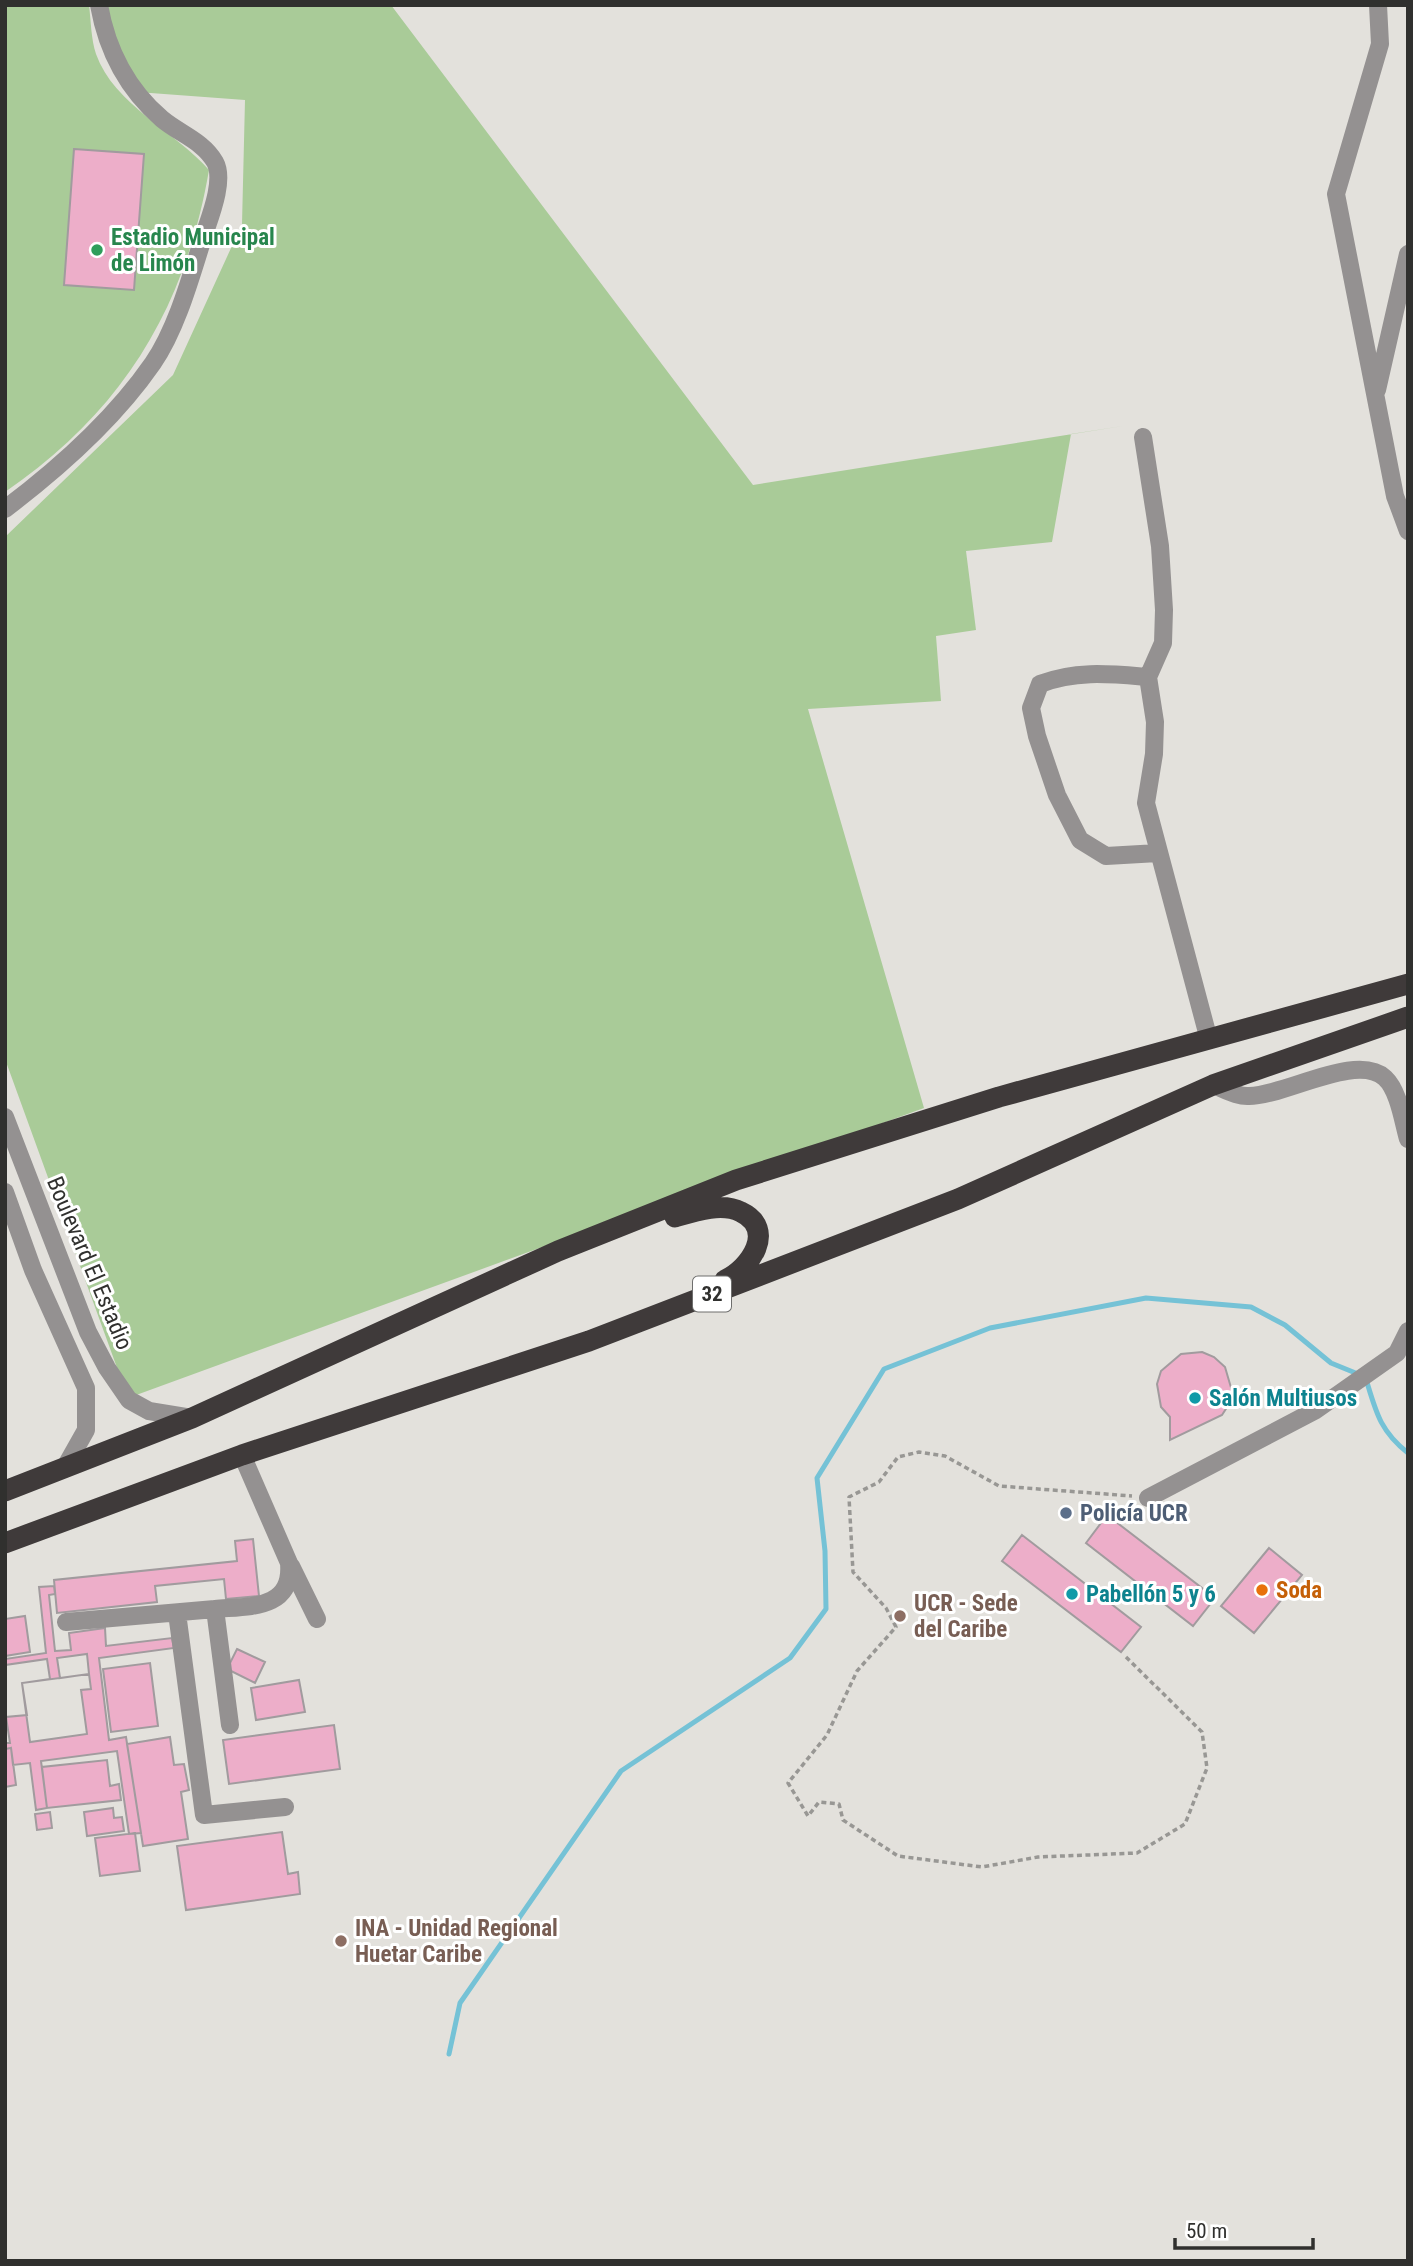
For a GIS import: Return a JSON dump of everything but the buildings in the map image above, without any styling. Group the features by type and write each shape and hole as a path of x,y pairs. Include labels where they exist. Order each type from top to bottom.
{"highway":[{"path":"5,1491 192,1418 558,1251 736,1180 1092,1070 1408,984"},
{"name":"32","path":"5,1544 242,1455 589,1341 957,1199 1213,1085 1408,1017"},
{"path":"558,1251 708,1208 741,1212 751,1220 758,1234 753,1258 737,1273 589,1341"}],"street":[{"path":"5,509 36,485 106,417 153,362 185,295 209,219 217,183 216,164 200,143 162,118 124,76 105,37 99,5"},
{"path":"1378,5 1380,44 1336,194 1395,496 1408,531"},
{"path":"1376,398 1408,254"},
{"path":"1143,437 1160,546 1164,610 1163,643 1148,677 1155,722 1154,754 1146,803 1209,1040"},
{"path":"1148,677 1101,673 1062,675 1041,684 1031,708 1057,795 1080,840 1106,856 1158,853"},
{"path":"1213,1085 1246,1097 1277,1094 1345,1070 1371,1070 1401,1091 1408,1139"},
{"name":"Boulevard El Estadio","path":"5,1117 88,1332 107,1368 129,1400 149,1411 192,1418"},
{"path":"5,1192 33,1270 86,1388 86,1430 64,1469"},
{"path":"1148,1498 1316,1410 1396,1353 1408,1331"},
{"path":"242,1455 289,1563 317,1619"},
{"path":"66,1622 215,1609 274,1600 285,1590 290,1577 289,1563"},
{"path":"215,1609 230,1725"},
{"path":"177,1613 204,1815 285,1807"}],"path":[{"path":"1126,1657 1202,1732 1207,1769 1185,1824 1136,1853 1038,1857 982,1867 898,1856 843,1820 839,1804 819,1802 808,1816 788,1783 827,1735 857,1671 896,1627 886,1608 853,1572 849,1497 879,1482 898,1457 919,1452 945,1456 999,1486 1148,1498"}],"green space":[{"name":"Estadio Municipal de Limón","path":"5,5 89,5 94,48 105,72 131,103 209,170 198,220 183,268 165,312 142,353 115,392 83,427 46,461 5,492"},
{"path":"102,5 391,5 753,485 1071,434 1052,542 966,551 976,630 936,636 941,701 808,709 924,1108 128,1398 5,1059 5,537 173,375 242,224 245,100 137,92"}],"waterway":[{"path":"449,2054 460,2003 621,1771 790,1658 826,1609 825,1551 817,1478 884,1369 990,1328 1146,1298 1251,1307 1285,1325 1331,1363 1358,1374"},
{"path":"1366,1379 1385,1429 1408,1453"}],"place":[{"name":"Estadio Municipal de Limón","path":"97,250"},
{"name":"Salón Multiusos","path":"1195,1398"},
{"name":"Policía UCR","path":"1066,1513"},
{"name":"Soda","path":"1262,1590"},
{"name":"Pabellón 5 y 6","path":"1072,1594"},
{"name":"UCR - Sede del Caribe","path":"900,1616"},
{"name":"INA - Unidad Regional Huetar Caribe","path":"341,1941"}]}
